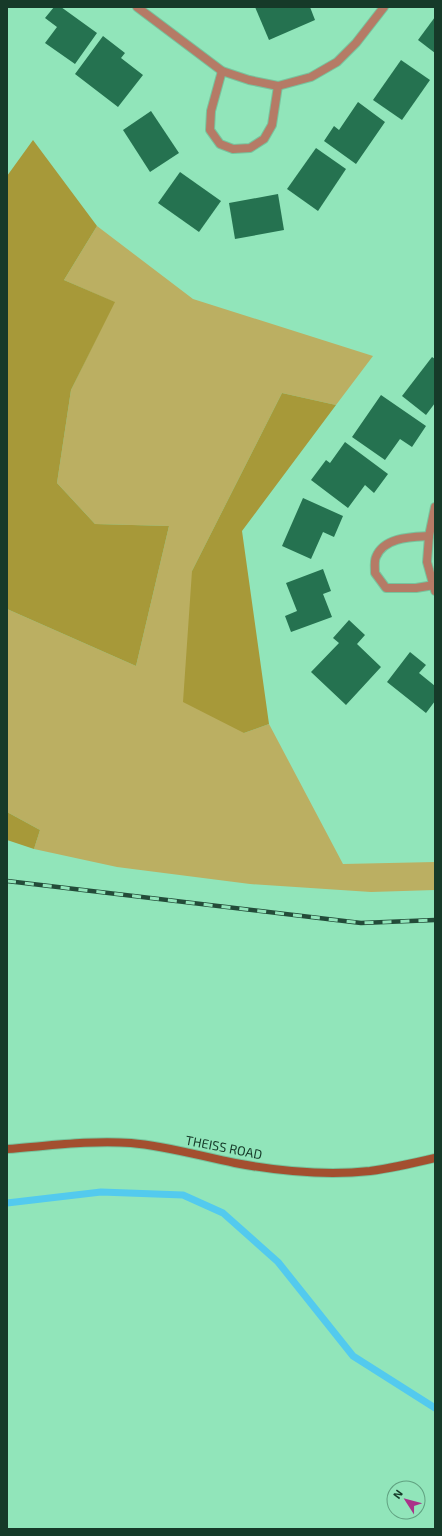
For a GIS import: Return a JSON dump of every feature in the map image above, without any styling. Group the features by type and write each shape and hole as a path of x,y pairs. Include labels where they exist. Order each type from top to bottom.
{"street":[{"path":"137,7 222,71 249,80 278,86 311,77 336,62 356,43 384,7"},
{"path":"222,71 211,111 210,130 220,144 233,149 250,148 264,139 272,124 278,86"},
{"path":"429,536 406,537 392,541 382,549 376,557 375,573 386,588 434,588 427,562 429,536 435,507"},
{"name":"THEISS ROAD","path":"7,1149 103,1142 131,1143 269,1168 338,1173 370,1171 435,1158"}],"shaded area":[{"path":"33,140 97,226 64,280 115,302 71,390 57,483 95,524 169,526 136,666 7,609 7,176"},
{"path":"97,226 193,299 373,356 336,405 282,393 192,571 244,733 269,724 343,864 435,862 435,890 371,892 250,884 117,867 34,849 40,830 7,812 7,609 136,666 169,526 95,524 57,483 71,390 114,302 64,280"},
{"path":"282,393 336,405 242,531 269,724 244,733 183,702 192,571"},
{"path":"7,812 40,830 34,849 7,840"}],"building":[{"path":"54,7 61,7 97,33 75,64 45,43 57,27 45,18"},
{"path":"255,7 310,7 315,20 269,40"},
{"path":"435,17 435,53 418,40"},
{"path":"103,36 125,53 121,58 143,75 118,107 75,74"},
{"path":"401,60 430,80 402,120 373,100"},
{"path":"358,102 385,122 356,164 324,141 334,126 339,130"},
{"path":"151,111 179,153 150,172 123,130"},
{"path":"316,148 346,169 318,211 287,189"},
{"path":"180,172 221,201 199,232 158,203"},
{"path":"278,194 284,230 235,239 229,203"},
{"path":"432,357 435,359 435,403 426,415 402,396"},
{"path":"381,395 426,426 412,447 400,439 385,460 352,437"},
{"path":"345,442 388,474 374,493 365,485 348,508 311,480 326,460 330,463"},
{"path":"303,498 343,516 334,537 323,532 311,559 282,546"},
{"path":"323,569 331,591 323,594 332,617 291,632 285,616 297,611 286,583"},
{"path":"349,620 365,635 357,644 381,667 346,705 311,672 339,643 333,638"},
{"path":"410,652 426,665 419,673 435,686 435,701 426,713 387,682"}],"waterway":[{"path":"7,1203 101,1192 183,1195 223,1213 278,1262 353,1356 435,1408"}],"railway":[{"path":"7,881 361,923 435,920"}]}
